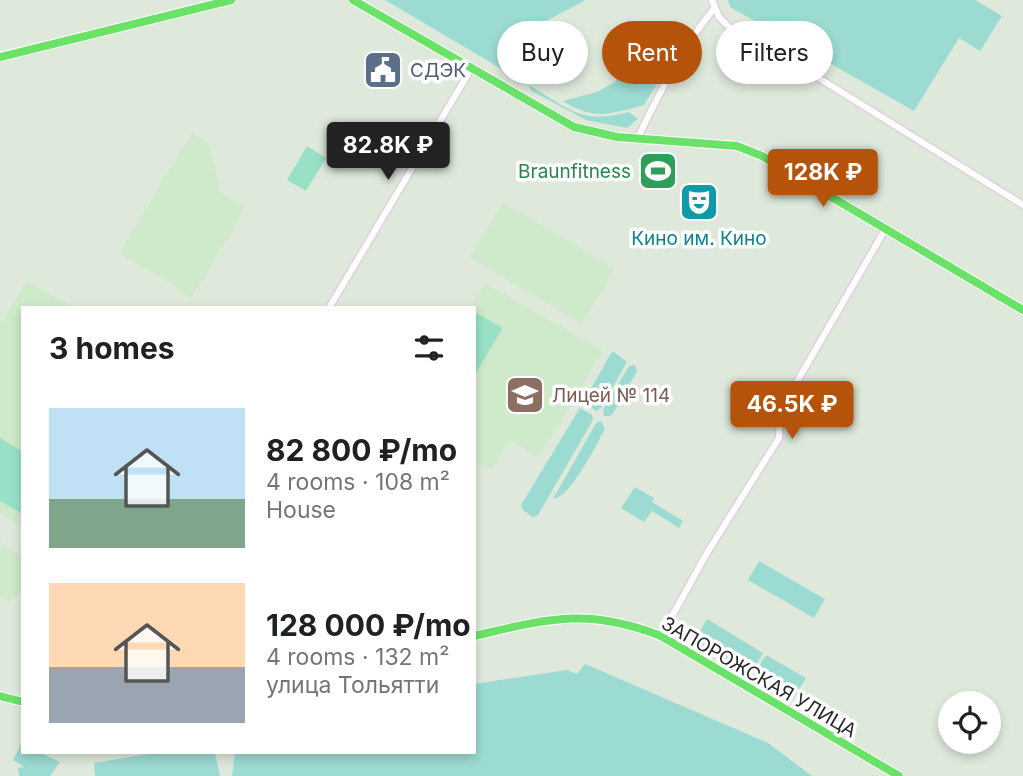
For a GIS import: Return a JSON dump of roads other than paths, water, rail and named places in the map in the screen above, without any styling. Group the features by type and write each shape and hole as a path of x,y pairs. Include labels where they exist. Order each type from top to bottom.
{"main road":[{"path":"0,57 230,0"},
{"path":"353,0 574,127 637,139 747,149 1023,310"},
{"name":"ЗАПОРОЖСКАЯ УЛИЦА","path":"476,636 571,616 629,624 661,636 899,776"},
{"path":"0,696 21,701"}],"street":[{"path":"712,0 715,9 730,28 822,80 1023,205"},
{"path":"637,139 667,83 704,22 715,9"},
{"path":"330,306 471,69"},
{"path":"661,636 707,554 779,438 780,411 886,228"}],"place":[{"name":"СДЭК","path":"383,70"},
{"name":"Braunfitness","path":"658,171"},
{"name":"Кино им. Кино","path":"699,202"},
{"name":"Лицей № 114","path":"525,395"}]}
